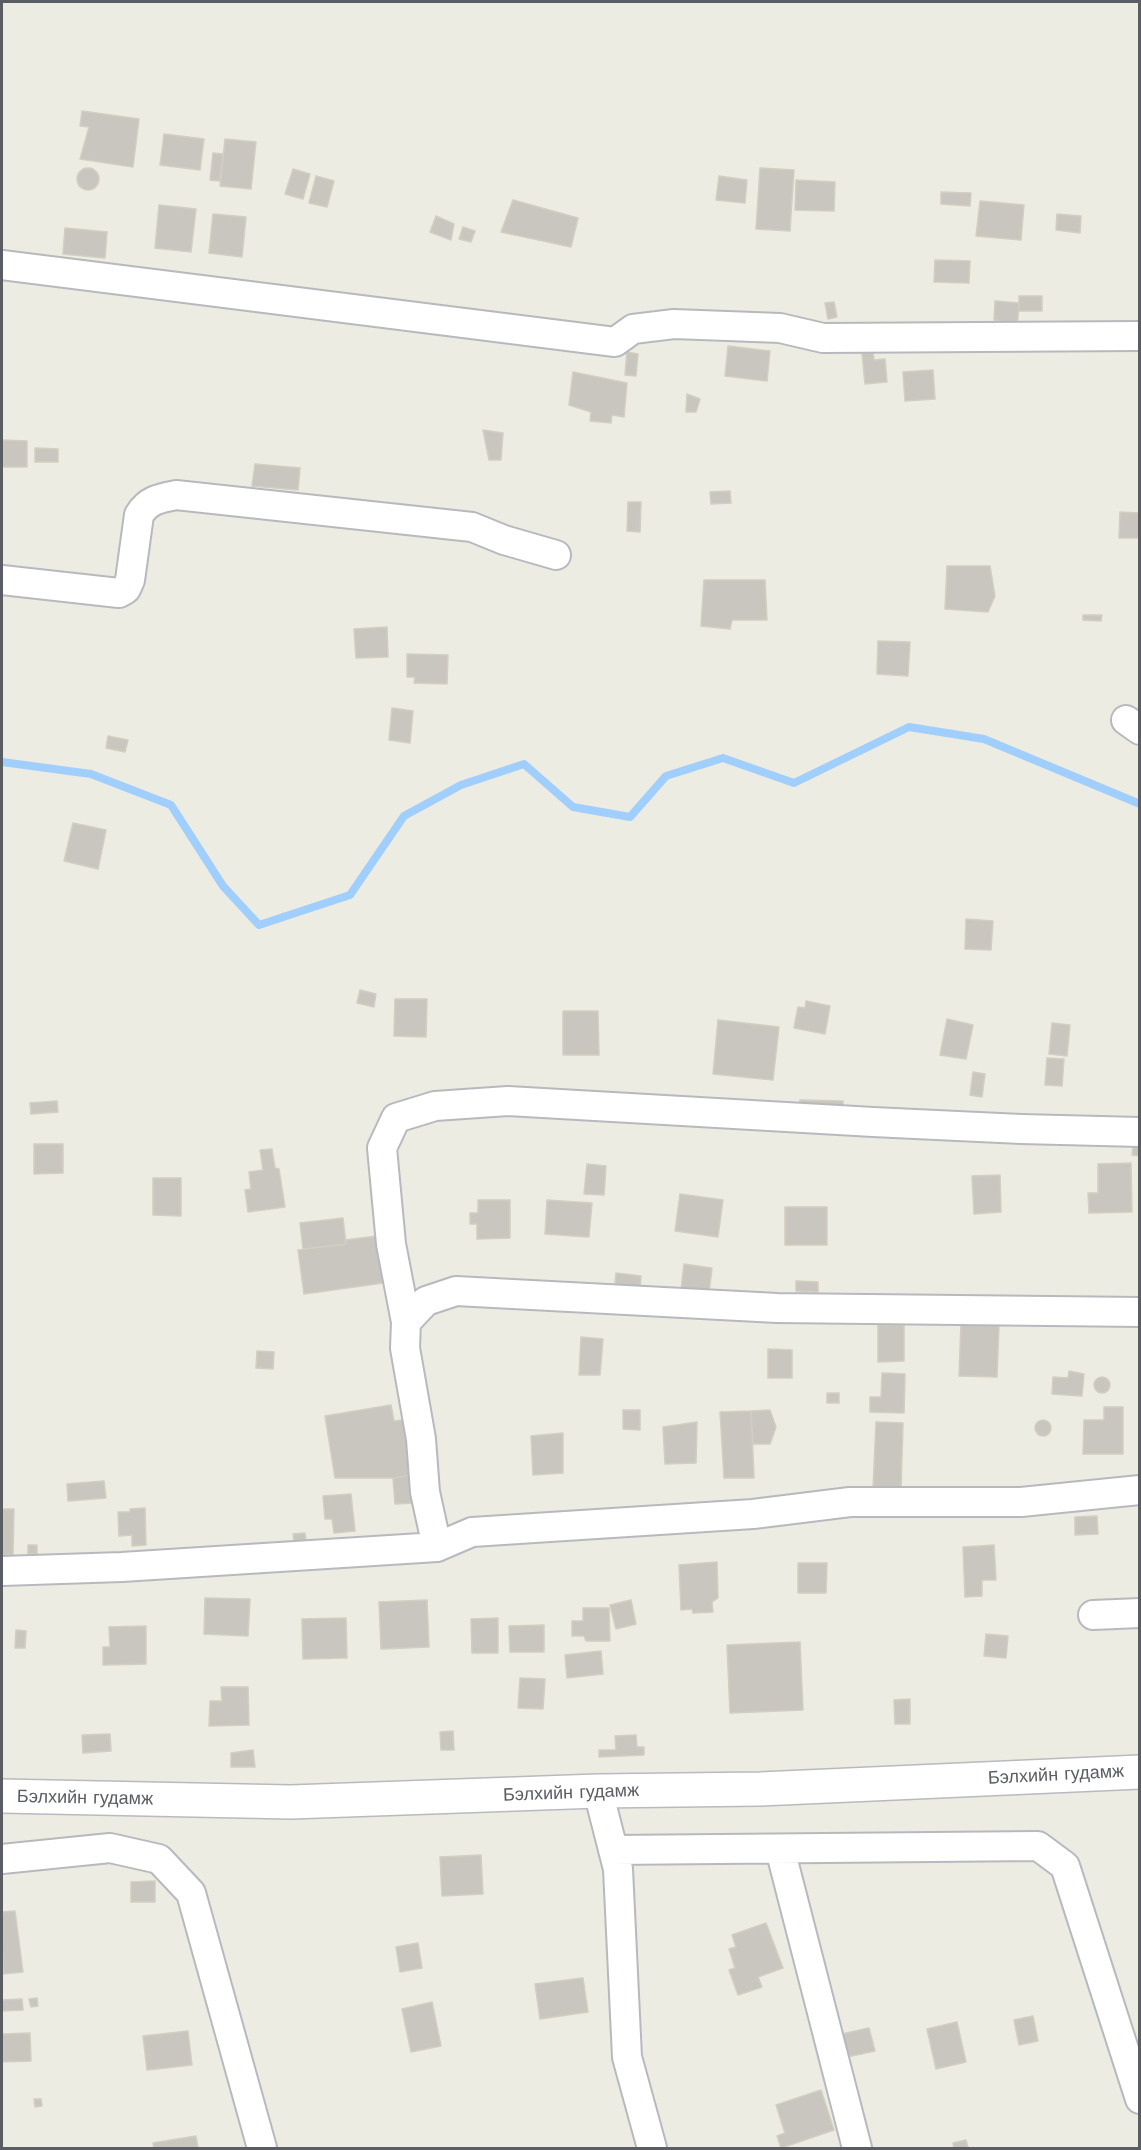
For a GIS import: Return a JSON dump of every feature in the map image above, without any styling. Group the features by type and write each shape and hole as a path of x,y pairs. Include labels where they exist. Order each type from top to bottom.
{"main road":[{"name":"Бэлхийн гудамж","path":"2,1796 291,1802 598,1791 760,1789 1140,1772"}],"street":[{"path":"2,265 615,342 633,329 674,324 780,328 823,338 1140,336"},
{"path":"2,580 119,593 126,589 130,580 139,515 150,502 176,495 472,527 504,540 556,555"},
{"path":"437,1547 424,1492 421,1439 405,1348 406,1322 391,1244 382,1148 396,1118 435,1106 508,1101 884,1123 1140,1132"},
{"path":"406,1322 426,1300 456,1291 777,1308 1140,1312"},
{"path":"2,1571 122,1567 437,1547 472,1532 694,1518 850,1502 1022,1502 1140,1490"},
{"path":"1093,1615 1140,1613"},
{"path":"598,1791 618,1869 627,2057 652,2148"},
{"path":"613,1850 1038,1846 1065,1866 1140,2099"},
{"path":"2,1859 110,1848 159,1859 191,1893 262,2148"},
{"path":"780,1849 857,2148"}],"building":[{"path":"82,111 139,119 133,167 80,159 89,127 80,126"},
{"path":"164,134 204,139 200,170 160,165"},
{"path":"225,139 256,142 251,189 220,186"},
{"path":"213,153 223,154 220,181 210,180"},
{"path":"88,168 96,171 99,179 96,187 88,190 80,187 77,179 80,171"},
{"path":"760,168 794,170 790,231 756,229"},
{"path":"293,169 310,174 303,199 285,194"},
{"path":"316,176 334,181 327,207 309,203"},
{"path":"719,176 747,180 745,203 716,200"},
{"path":"796,180 835,182 834,211 795,210"},
{"path":"941,192 971,193 970,206 941,204"},
{"path":"513,200 578,218 571,247 501,232"},
{"path":"980,201 1024,205 1021,240 976,236"},
{"path":"159,205 196,209 191,252 155,248"},
{"path":"213,214 246,217 242,257 209,253"},
{"path":"1057,214 1081,216 1080,233 1056,230"},
{"path":"436,216 454,224 451,240 430,232"},
{"path":"463,227 475,231 471,242 459,239"},
{"path":"65,228 107,232 105,258 63,254"},
{"path":"935,260 970,261 969,283 934,282"},
{"path":"1019,296 1042,296 1042,311 1019,311"},
{"path":"995,301 1019,303 1017,329 999,328 1000,321 994,320"},
{"path":"834,302 837,317 828,319 825,303"},
{"path":"728,346 770,351 767,381 725,376"},
{"path":"627,352 638,354 636,376 625,375"},
{"path":"873,352 874,360 885,359 887,382 865,384 862,353"},
{"path":"933,370 935,399 905,401 903,372"},
{"path":"573,372 627,383 624,417 612,415 611,423 590,421 591,412 569,405"},
{"path":"687,394 700,399 696,412 686,412"},
{"path":"483,430 503,433 501,460 489,460"},
{"path":"2,440 27,441 27,467 2,467"},
{"path":"35,448 58,449 58,462 35,462"},
{"path":"255,464 300,468 298,490 252,486"},
{"path":"730,491 731,503 711,504 710,492"},
{"path":"628,502 641,502 640,532 627,531"},
{"path":"1120,512 1140,513 1140,538 1119,538"},
{"path":"947,566 990,566 995,596 988,612 945,609"},
{"path":"704,580 765,580 767,620 732,620 730,629 701,626"},
{"path":"1083,615 1102,615 1101,621 1083,620"},
{"path":"387,627 388,657 356,658 354,629"},
{"path":"878,641 910,642 908,676 877,674"},
{"path":"407,654 448,655 447,684 414,683 415,677 407,677"},
{"path":"392,708 413,711 410,743 389,740"},
{"path":"108,736 128,740 125,752 106,748"},
{"path":"73,823 106,830 98,869 64,861"},
{"path":"966,919 993,921 991,950 965,949"},
{"path":"360,990 376,994 374,1007 357,1003"},
{"path":"395,999 427,999 426,1037 394,1036"},
{"path":"806,1001 830,1006 825,1034 794,1028 798,1007 805,1008"},
{"path":"563,1011 598,1011 599,1055 563,1055"},
{"path":"947,1019 973,1025 966,1059 940,1055"},
{"path":"718,1020 779,1027 773,1080 713,1074"},
{"path":"1052,1023 1070,1025 1067,1056 1049,1054"},
{"path":"1047,1058 1064,1059 1062,1086 1045,1085"},
{"path":"973,1072 985,1074 982,1097 970,1095"},
{"path":"800,1100 843,1101 843,1109 800,1108"},
{"path":"57,1101 58,1112 31,1114 30,1103"},
{"path":"34,1144 63,1144 63,1173 34,1174"},
{"path":"1133,1147 1140,1147 1140,1156 1132,1155"},
{"path":"272,1149 275,1168 279,1169 285,1207 248,1212 245,1190 251,1189 249,1172 263,1170 260,1150"},
{"path":"1131,1163 1132,1212 1089,1213 1088,1193 1098,1193 1098,1164"},
{"path":"587,1164 606,1166 604,1195 584,1194"},
{"path":"1000,1175 1001,1212 974,1214 972,1176"},
{"path":"153,1178 181,1178 181,1216 153,1215"},
{"path":"680,1194 723,1200 718,1237 675,1231"},
{"path":"478,1200 510,1200 510,1238 477,1239 477,1224 470,1224 470,1213 478,1213"},
{"path":"547,1200 592,1203 589,1237 545,1234"},
{"path":"785,1207 827,1207 827,1245 785,1245"},
{"path":"343,1218 346,1244 303,1249 300,1223"},
{"path":"377,1236 383,1283 304,1294 298,1250 346,1244 345,1240"},
{"path":"684,1264 712,1268 709,1293 681,1290"},
{"path":"616,1273 641,1276 640,1287 615,1284"},
{"path":"796,1281 818,1282 818,1292 796,1291"},
{"path":"961,1323 999,1324 997,1377 959,1376"},
{"path":"878,1325 904,1325 904,1361 878,1362"},
{"path":"581,1337 603,1339 600,1375 579,1375"},
{"path":"768,1349 792,1350 792,1378 768,1378"},
{"path":"257,1351 274,1352 273,1369 256,1368"},
{"path":"1069,1371 1084,1374 1082,1396 1052,1394 1053,1377 1068,1378"},
{"path":"882,1373 905,1374 904,1413 870,1412 870,1397 881,1397"},
{"path":"1099,1377 1105,1377 1110,1385 1108,1391 1099,1393 1094,1388 1094,1382"},
{"path":"827,1393 839,1393 839,1403 827,1403"},
{"path":"391,1405 394,1421 411,1419 411,1475 393,1478 335,1478 325,1416"},
{"path":"1104,1407 1123,1407 1123,1454 1083,1454 1084,1420 1104,1420"},
{"path":"623,1410 640,1410 640,1430 623,1429"},
{"path":"770,1410 776,1427 770,1444 753,1444 751,1411"},
{"path":"751,1411 754,1478 724,1478 720,1412"},
{"path":"1040,1420 1046,1420 1051,1428 1049,1434 1040,1436 1035,1431 1035,1425"},
{"path":"697,1422 696,1463 665,1464 663,1427"},
{"path":"876,1422 903,1423 901,1489 873,1488"},
{"path":"563,1433 563,1473 533,1475 531,1436"},
{"path":"411,1475 414,1503 395,1504 393,1478"},
{"path":"104,1481 106,1498 68,1501 67,1484"},
{"path":"351,1494 355,1531 334,1533 332,1519 325,1519 323,1496"},
{"path":"145,1508 146,1545 132,1546 132,1535 119,1536 118,1512"},
{"path":"2,1509 14,1509 13,1555 2,1555"},
{"path":"1097,1516 1098,1534 1075,1535 1075,1517"},
{"path":"305,1533 306,1540 294,1541 293,1534"},
{"path":"28,1545 37,1545 37,1554 28,1554"},
{"path":"994,1545 996,1580 982,1580 982,1596 965,1597 963,1547"},
{"path":"717,1562 718,1598 712,1602 713,1612 693,1613 692,1609 681,1610 679,1565"},
{"path":"798,1563 827,1563 826,1593 798,1593"},
{"path":"205,1598 250,1599 248,1636 204,1634"},
{"path":"427,1600 429,1647 381,1649 379,1602"},
{"path":"631,1600 636,1624 616,1629 610,1605"},
{"path":"583,1608 609,1608 610,1641 586,1641 584,1636 572,1636 572,1621 583,1621"},
{"path":"346,1618 347,1658 303,1659 302,1619"},
{"path":"498,1618 498,1653 472,1653 471,1619"},
{"path":"544,1625 544,1652 510,1652 509,1626"},
{"path":"146,1626 146,1664 103,1665 103,1647 110,1647 109,1627"},
{"path":"16,1630 26,1631 25,1648 15,1648"},
{"path":"986,1634 1008,1636 1006,1658 984,1656"},
{"path":"800,1642 803,1710 730,1713 727,1645"},
{"path":"601,1651 603,1674 567,1678 565,1655"},
{"path":"520,1678 545,1679 543,1709 518,1708"},
{"path":"221,1687 248,1687 249,1725 209,1726 210,1701 222,1701"},
{"path":"910,1699 910,1724 895,1724 894,1700"},
{"path":"453,1731 454,1750 441,1750 440,1732"},
{"path":"110,1734 111,1751 83,1753 82,1735"},
{"path":"636,1735 637,1747 644,1747 644,1755 599,1757 599,1750 616,1750 615,1736"},
{"path":"253,1750 255,1767 231,1767 231,1753"},
{"path":"481,1855 483,1894 442,1896 440,1857"},
{"path":"155,1881 155,1902 131,1902 131,1882"},
{"path":"15,1911 23,1972 3,1974 2,1912"},
{"path":"766,1923 783,1968 758,1977 762,1987 738,1995 729,1970 735,1968 729,1949 736,1947 732,1935"},
{"path":"418,1943 422,1968 400,1972 396,1947"},
{"path":"583,1978 588,2012 540,2019 535,1984"},
{"path":"37,1998 38,2006 31,2007 29,1999"},
{"path":"22,1999 23,2010 2,2011 2,2000"},
{"path":"432,2002 441,2046 411,2052 402,2009"},
{"path":"1033,2016 1038,2041 1019,2045 1014,2020"},
{"path":"957,2022 966,2062 936,2069 927,2029"},
{"path":"869,2028 875,2051 847,2057 842,2034"},
{"path":"188,2031 192,2065 147,2070 143,2036"},
{"path":"30,2033 31,2061 2,2062 2,2034"},
{"path":"821,2090 834,2130 781,2148 777,2136 785,2133 776,2105"},
{"path":"34,2099 41,2099 42,2106 35,2107"},
{"path":"196,2136 198,2148 154,2148 153,2143"},
{"path":"966,2140 968,2148 954,2148 953,2143"}],"waterway":[{"path":"2,762 91,774 171,805 223,886 259,925 350,895 404,816 461,785 524,764 573,807 630,817 666,776 723,758 794,783 909,727 984,739 1140,804"}]}
